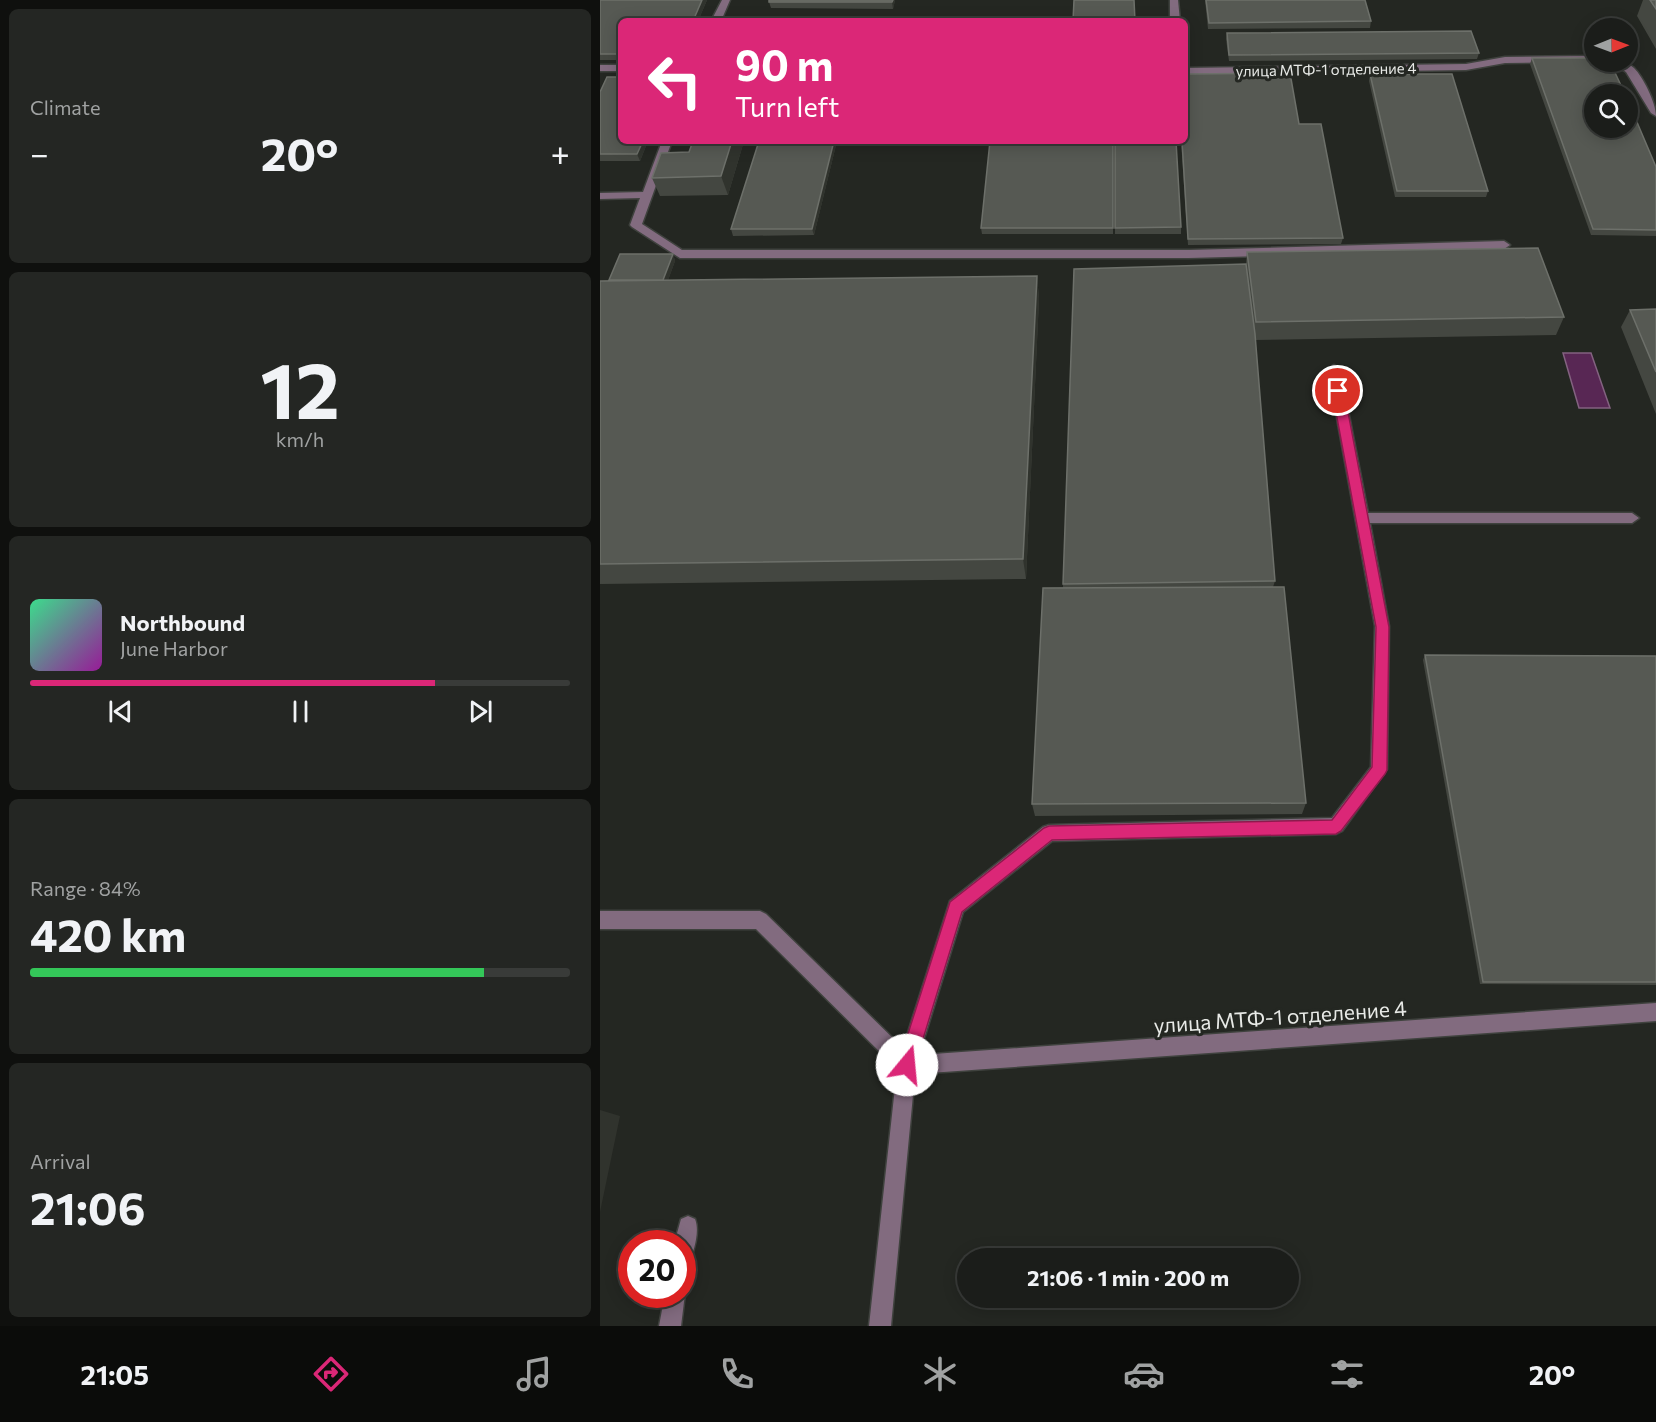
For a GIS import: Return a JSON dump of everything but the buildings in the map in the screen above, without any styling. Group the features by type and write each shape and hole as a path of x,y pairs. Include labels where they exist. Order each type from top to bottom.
{"street":[{"path":"717,18 726,0"},
{"path":"1174,0 1175,18"},
{"name":"улица МТФ-1 отделение 4","path":"1188,70 1466,67 1506,60 1584,58"},
{"path":"600,68 618,68"},
{"path":"1631,72 1656,113"},
{"path":"666,144 636,225 680,254 1189,254 1504,245"},
{"path":"600,196 647,195"},
{"path":"880,1326 907,1065 956,907 1049,833 1336,826 1380,770 1382,627 1334,369"},
{"path":"1361,518 1632,518"},
{"path":"600,920 760,920 907,1065"},
{"name":"улица МТФ-1 отделение 4","path":"907,1065 1656,1012"},
{"path":"687,1230 688,1226"},
{"path":"670,1326 673,1308"}],"shaded area":[{"path":"1563,353 1591,353 1610,408 1579,408"}],"route":[{"path":"907,1065 956,907 1049,833 1336,826 1380,770 1382,627 1338,391"}]}
